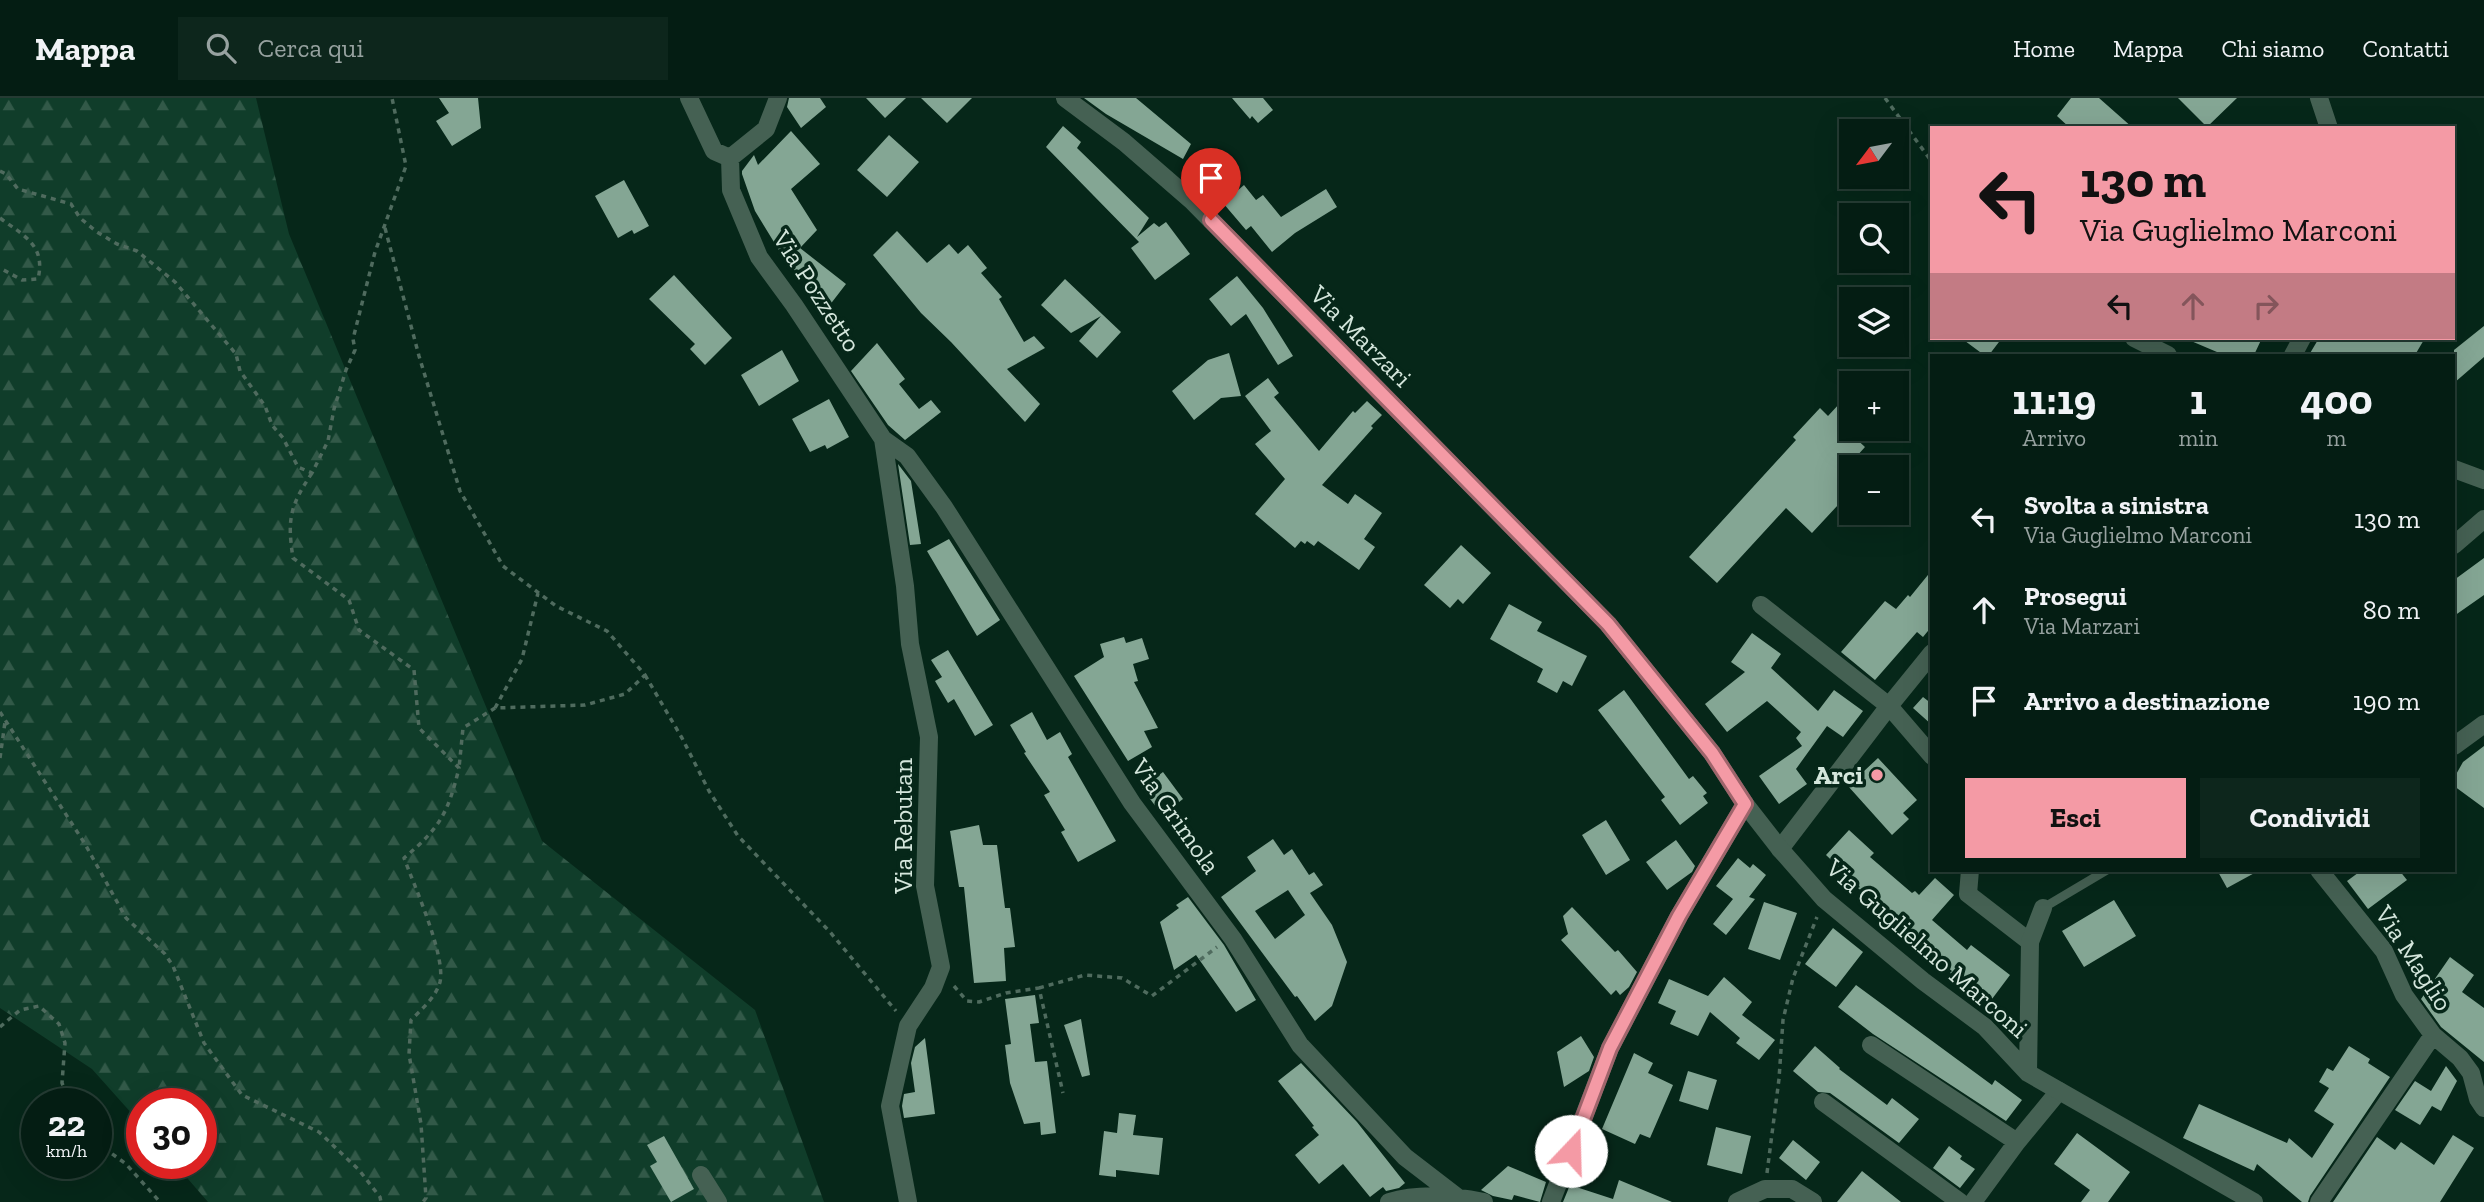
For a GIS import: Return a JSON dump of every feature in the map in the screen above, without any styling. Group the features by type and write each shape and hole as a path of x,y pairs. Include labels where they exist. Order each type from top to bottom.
{"street":[{"path":"689,98 713,151 730,158 766,129 778,98"},
{"name":"Via Marzari","path":"1065,98 1124,142 1192,201 1608,624"},
{"path":"2319,98 2328,126"},
{"name":"Via Pozzetto","path":"730,158 731,190 759,257 883,439"},
{"path":"2138,340 2166,354"},
{"name":"Via Rebutan","path":"883,439 905,586 910,644 929,737 925,886 941,967"},
{"name":"Via Grimola","path":"883,439 907,456 944,507 1132,803 1233,939 1300,1045 1405,1157 1457,1197"},
{"path":"2455,469 2484,480"},
{"path":"2455,544 2484,519"},
{"path":"1760,605 1889,706 1930,754"},
{"name":"Via Guglielmo Marconi","path":"1608,624 1712,753 1745,804 1780,849 1824,898 1923,981 1985,1027 2028,1073 2254,1202"},
{"path":"1780,849 1930,655"},
{"path":"2455,745 2484,724"},
{"path":"1551,1202 1610,1048 1679,916 1745,804"},
{"path":"1970,872 1968,894 2029,942"},
{"name":"Via Maglio","path":"2321,872 2384,951 2404,995 2433,1035 2460,1058 2472,1073 2478,1099 2484,1108"},
{"path":"2028,1073 2029,942 2043,908"},
{"path":"908,1202 890,1106 908,1026 933,989 941,967"},
{"path":"2319,1202 2433,1035"},
{"path":"1871,1045 2017,1142"},
{"path":"1973,1202 2059,1091"},
{"path":"1823,1102 1960,1202"},
{"path":"701,1175 718,1202"},
{"path":"1737,1202 1765,1189 1792,1189 1813,1202"},
{"path":"1390,1202 1402,1198 1457,1197 1484,1202"}],"lane":[{"path":"2043,908 2103,872"}],"path":[{"path":"392,98 406,166 375,252 353,339 355,350 334,409 328,441 297,495 288,527 293,558 349,600 359,630 414,670 419,728 459,768"},
{"path":"1885,98 1930,159"},
{"path":"0,171 6,174 18,189 71,204 80,218 97,232 117,244 137,251 175,282 236,354 240,371 265,406 272,425 283,438 298,467 312,473"},
{"path":"0,218 17,229 35,247 41,263 38,279 22,280 0,268"},
{"path":"385,228 419,356 460,491 503,566 556,606 607,631 645,675 709,791 738,836 830,932 908,1026"},
{"path":"495,708 522,659 538,592"},
{"path":"423,1202 426,1198 421,1124 409,1054 411,1020 428,1003 440,981 437,946 404,858 430,837 448,810 459,768 463,727 495,708 584,705 625,694 645,675"},
{"path":"0,712 85,844 127,918 165,954 173,967 204,1043 242,1095 319,1132 359,1170 381,1202"},
{"path":"0,758 5,720"},
{"path":"1765,1189 1779,1079 1783,1020 1793,978 1824,898"},
{"path":"941,967 967,1001 979,1002 1085,975 1122,978 1152,996 1220,944"},
{"path":"1039,988 1063,1093"},
{"path":"0,1027 20,1010 39,1006 59,1024 65,1043 62,1083 64,1088"},
{"path":"112,1154 126,1164 160,1202"}],"green space":[{"path":"0,98 256,98 289,234 542,841 755,1010 824,1202 208,1202 188,1179 217,1179 217,1088 126,1088 126,1107 112,1088 92,1069 0,1008"}],"building":[{"path":"439,98 478,98 481,128 452,146 436,121 449,113"},
{"path":"789,98 820,98 826,107 801,128 787,107"},
{"path":"866,98 906,98 885,118"},
{"path":"921,98 972,98 947,123"},
{"path":"1084,98 1136,98 1191,144 1183,159"},
{"path":"1232,98 1263,98 1273,110 1258,123 1252,116 1250,119"},
{"path":"2071,98 2099,98 2131,126 2068,126 2057,116"},
{"path":"2178,98 2237,98 2208,126"},
{"path":"1063,126 1081,142 1077,148 1149,218 1137,237 1154,223 1159,227 1166,222 1190,254 1155,280 1131,248 1139,242 1046,147"},
{"path":"791,131 820,164 791,189 817,230 800,248 846,284 829,306 803,285 807,281 788,265 755,211 742,174 754,155 758,165"},
{"path":"889,135 919,162 887,197 857,170"},
{"path":"624,180 649,226 634,234 632,230 618,238 595,196"},
{"path":"1244,185 1256,200 1263,195 1281,217 1326,189 1337,207 1295,233 1272,252 1251,226 1246,230 1223,203"},
{"path":"897,231 927,263 949,244 958,254 968,245 987,268 981,273 1002,297 999,299 1024,342 1034,336 1045,348 1007,369 1040,404 1025,422 921,313 873,255"},
{"path":"674,275 732,338 705,365 690,349 695,344 649,299"},
{"path":"1237,276 1263,308 1293,356 1278,365 1246,314 1231,326 1209,299"},
{"path":"1065,279 1121,332 1097,358 1079,341 1101,316 1071,333 1041,305"},
{"path":"2484,326 2484,357 2455,382 2454,350"},
{"path":"1964,340 2000,340 1990,354 1983,354"},
{"path":"2189,340 2261,340 2254,354 2222,354"},
{"path":"2318,340 2424,340 2416,354 2310,354"},
{"path":"877,343 905,379 899,384 919,409 931,400 941,412 905,440 888,425 851,371"},
{"path":"782,350 799,381 759,406 741,375"},
{"path":"1229,353 1241,396 1221,398 1194,420 1172,391 1208,360"},
{"path":"1268,378 1279,393 1274,397 1319,451 1353,411 1355,413 1367,401 1382,415 1322,485 1348,504 1355,494 1382,513 1364,539 1375,547 1359,570 1318,541 1314,546 1307,541 1305,544 1301,541 1295,548 1255,514 1285,479 1255,444 1271,431 1245,396"},
{"path":"829,399 849,437 827,449 825,445 810,452 792,419"},
{"path":"1839,404 1839,441 1858,441 1865,447 1858,455 1839,455 1839,504 1812,533 1786,508 1717,583 1689,557 1796,440 1793,437 1820,408 1828,416"},
{"path":"898,464 911,481 921,544 910,545"},
{"path":"949,539 1000,620 977,636 927,551"},
{"path":"1461,545 1491,573 1463,604 1458,599 1450,608 1424,585"},
{"path":"2484,558 2484,595 2455,615 2455,579"},
{"path":"1930,572 1930,628 1923,637 1917,632 1875,680 1841,652 1885,601 1896,609 1908,595 1910,597"},
{"path":"1509,604 1542,622 1537,631 1587,656 1572,686 1563,681 1557,693 1537,682 1543,669 1490,639"},
{"path":"1752,633 1781,654 1771,668 1818,711 1834,690 1863,711 1843,737 1827,726 1796,769 1807,784 1779,804 1759,776 1802,746 1796,738 1801,732 1767,701 1727,732 1705,704 1745,672 1731,662"},
{"path":"1124,637 1126,643 1142,638 1149,659 1133,664 1138,681 1134,682 1158,728 1144,731 1152,747 1128,761 1074,676 1104,657 1100,644"},
{"path":"948,650 993,725 975,736 954,699 948,703 935,681 942,677 931,660"},
{"path":"1624,690 1689,779 1693,776 1707,793 1703,796 1708,803 1680,825 1661,800 1665,797 1598,710"},
{"path":"1923,697 1930,702 1930,723 1913,708"},
{"path":"1032,712 1047,740 1060,732 1072,754 1068,757 1116,841 1078,862 1061,832 1065,830 1044,795 1050,792 1024,753 1026,752 1010,725"},
{"path":"2484,746 2484,808 2455,787 2455,776 2463,762"},
{"path":"1878,758 1917,800 1903,813 1909,819 1892,835 1848,786"},
{"path":"1163,772 1183,799 1162,815 1142,788"},
{"path":"1606,820 1630,860 1606,875 1582,835"},
{"path":"979,825 983,845 997,845 1005,908 1010,908 1015,947 1004,948 1006,981 974,983 964,887 959,887 950,831"},
{"path":"1849,830 1874,853 1870,857 1912,893 1915,891 1919,895 1935,878 1954,895 1932,920 1967,950 1971,945 2010,975 1989,1003 1950,973 1952,971 1906,933 1908,931 1858,888 1860,887 1826,855"},
{"path":"1273,839 1284,855 1292,849 1309,875 1314,872 1323,885 1310,893 1332,925 1347,962 1332,1006 1315,1021 1221,897 1256,871 1247,857","holes":["1288,890 1305,915 1275,939 1255,911"]},
{"path":"1676,840 1695,866 1692,872 1667,890 1646,862"},
{"path":"1738,858 1750,868 1753,864 1766,875 1749,897 1755,899 1726,935 1713,924 1733,899 1716,886"},
{"path":"2218,872 2256,872 2227,888"},
{"path":"2359,872 2401,872 2407,880 2368,909 2347,881"},
{"path":"1188,897 1224,945 1256,1000 1236,1012 1196,955 1174,970 1160,922 1179,908 1176,905"},
{"path":"2114,900 2136,936 2084,967 2062,931"},
{"path":"1764,902 1797,913 1780,960 1748,949"},
{"path":"1572,907 1615,952 1618,950 1637,972 1629,987 1620,995 1616,990 1611,995 1561,940 1568,934 1563,916"},
{"path":"1833,928 1863,952 1836,987 1805,964"},
{"path":"2450,957 2474,975 2462,992 2484,1008 2484,1062 2441,1027 2421,999"},
{"path":"1724,977 1752,1002 1742,1015 1775,1040 1759,1060 1736,1043 1740,1038 1710,1012 1698,1036 1670,1024 1676,1011 1658,1003 1669,979 1708,996"},
{"path":"1856,985 1992,1085 1995,1080 2022,1100 2006,1121 1873,1034 1838,1007"},
{"path":"1035,995 1039,1023 1030,1024 1035,1062 1047,1061 1056,1133 1041,1135 1040,1122 1024,1124 1010,1083 1005,1045 1011,1044 1005,999"},
{"path":"1081,1019 1090,1075 1082,1077 1064,1025"},
{"path":"1581,1036 1594,1057 1589,1071 1564,1087 1557,1052"},
{"path":"925,1038 935,1114 904,1118 904,1094 915,1092 911,1063 915,1047"},
{"path":"1815,1046 1839,1069 1887,1105 1892,1098 1919,1119 1899,1143 1830,1093 1818,1092 1793,1071"},
{"path":"2349,1046 2370,1059 2368,1063 2390,1077 2308,1202 2302,1202 2257,1164 2254,1171 2183,1138 2199,1104 2287,1143 2289,1138 2312,1158 2334,1124 2314,1111 2329,1088 2319,1082 2327,1068 2333,1071"},
{"path":"1634,1053 1653,1063 1648,1073 1673,1085 1650,1138 1640,1134 1635,1144 1602,1129"},
{"path":"1301,1063 1357,1122 1405,1183 1399,1188 1386,1191 1383,1187 1370,1197 1343,1164 1319,1184 1295,1155 1319,1135 1278,1081"},
{"path":"2446,1066 2457,1081 2441,1111 2432,1106 2420,1125 2395,1110 2415,1081 2431,1091"},
{"path":"1688,1071 1717,1080 1708,1110 1679,1101"},
{"path":"1119,1113 1136,1115 1133,1135 1163,1138 1159,1175 1116,1170 1116,1177 1099,1175 1104,1131 1117,1133"},
{"path":"1716,1127 1751,1136 1742,1174 1707,1165"},
{"path":"2077,1133 2130,1172 2108,1202 2081,1202 2090,1190 2054,1164"},
{"path":"2453,1135 2474,1148 2440,1202 2333,1202 2377,1137 2395,1150 2401,1142 2434,1165"},
{"path":"664,1136 694,1189 671,1202 650,1166 657,1162 647,1145"},
{"path":"1793,1140 1820,1162 1806,1180 1779,1158"},
{"path":"1949,1146 1962,1156 1960,1159 1975,1169 1960,1188 1933,1168"},
{"path":"1508,1166 1546,1182 1540,1202 1514,1195 1512,1200 1481,1190"},
{"path":"1862,1171 1901,1202 1837,1202"},
{"path":"1619,1180 1672,1202 1563,1202 1570,1185 1613,1199"}],"place":[{"name":"Arci","path":"1877,775"}],"route":[{"path":"1211,220 1608,624 1712,753 1745,804 1679,916 1610,1048 1571,1151"}]}
